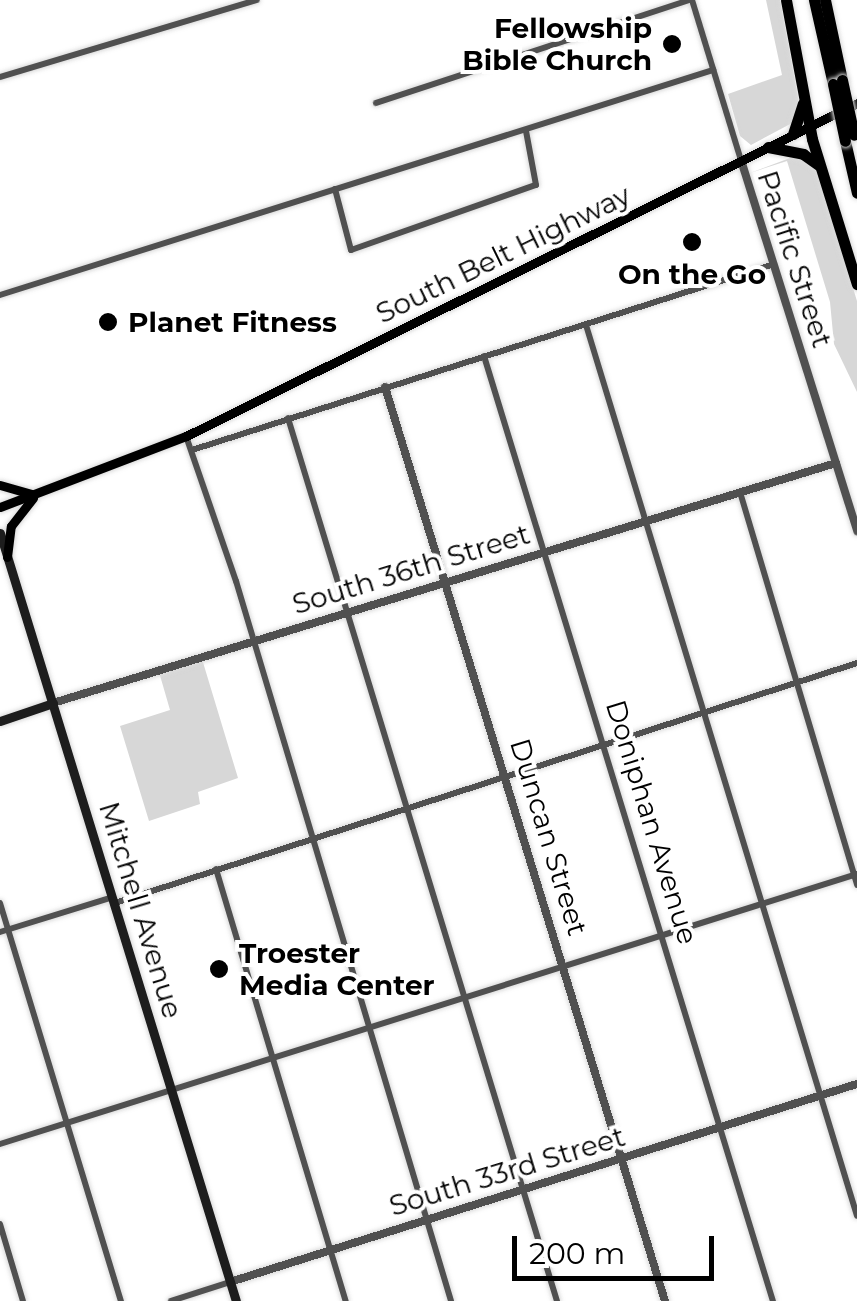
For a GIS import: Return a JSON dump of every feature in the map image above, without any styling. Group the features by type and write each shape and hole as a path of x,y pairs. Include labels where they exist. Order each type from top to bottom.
{"highway":[{"path":"786,0 809,126 857,284"},
{"path":"814,0 852,141 857,194"},
{"path":"824,0 838,82"},
{"path":"793,134 804,100"},
{"path":"768,147 803,154 820,166"}],"main road":[{"name":"South Belt Highway","path":"0,507 186,436 857,103"},
{"path":"0,485 40,494"},
{"path":"8,557 16,516 40,494"},
{"name":"Mitchell Avenue","path":"0,533 236,1301"},
{"path":"0,547 8,557"},
{"name":"South 36th Street","path":"0,721 53,703"}],"street":[{"path":"0,77 257,0"},
{"path":"376,102 691,0"},
{"name":"Pacific Street","path":"691,0 857,531"},
{"path":"0,295 713,70"},
{"path":"335,189 351,250 536,185 534,157 525,130"},
{"path":"192,450 774,264"},
{"path":"586,324 857,1216"},
{"name":"Doniphan Avenue","path":"484,356 773,1301"},
{"name":"Duncan Street","path":"384,387 508,775 665,1301"},
{"path":"288,418 558,1301"},
{"path":"186,436 253,639 451,1301"},
{"name":"South 36th Street","path":"53,703 836,464"},
{"path":"740,492 857,884"},
{"path":"4,931 216,869 857,663"},
{"path":"216,869 346,1301"},
{"path":"0,1144 856,874"},
{"path":"0,903 4,931 121,1301"},
{"name":"South 33rd Street","path":"171,1301 857,1084"},
{"path":"0,1224 23,1301"}],"shaded area":[{"path":"766,0 780,0 799,103 794,122 751,145 740,136 728,94 782,75"},
{"path":"798,155 816,168 857,301 857,392 834,344 830,302 787,161 750,173"},
{"path":"202,659 238,778 198,792 200,804 149,821 120,726 170,710 159,672"}],"place":[{"name":"Fellowship Bible Church","path":"672,44"},
{"name":"On the Go","path":"692,242"},
{"name":"Planet Fitness","path":"108,322"},
{"name":"Troester Media Center","path":"219,969"}]}
